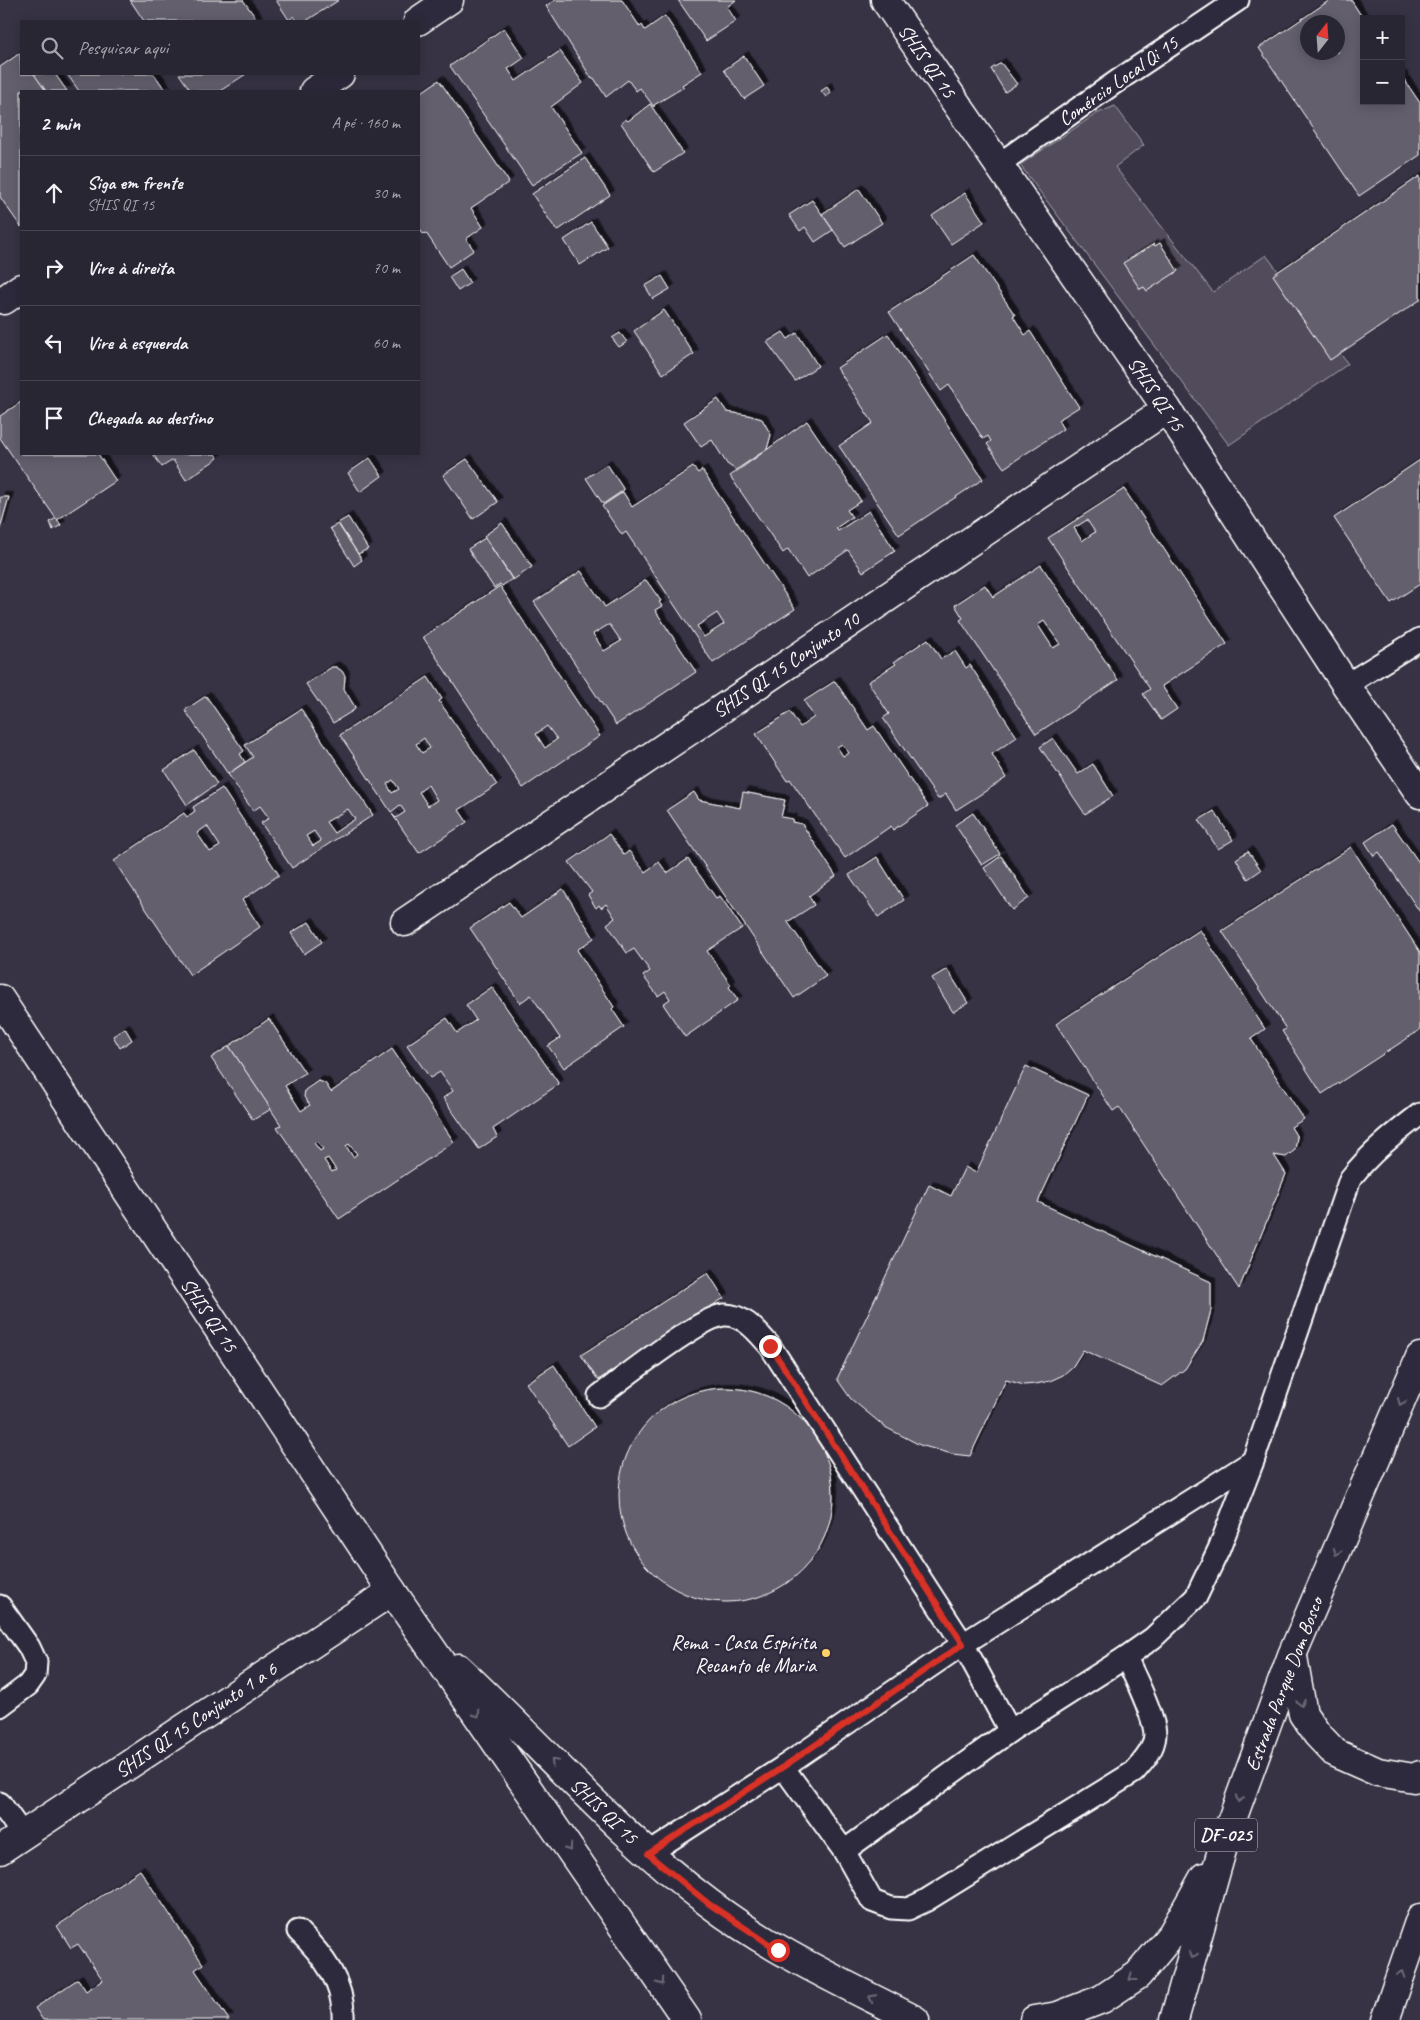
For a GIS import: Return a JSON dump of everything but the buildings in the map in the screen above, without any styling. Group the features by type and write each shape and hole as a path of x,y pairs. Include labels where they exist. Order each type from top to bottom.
{"street":[{"path":"419,20 449,0"},
{"name":"SHIS QI 15","path":"885,0 1000,164 1167,409 1346,685 1420,794"},
{"path":"316,90 338,75"},
{"name":"SHIS QI 15 Conjunto 10","path":"405,922 1167,409"},
{"name":"SHIS QI 15","path":"0,999 419,1631 687,2020"},
{"name":"Estrada Parque Dom Bosco","path":"1174,2020 1226,1836 1292,1655 1420,1358"},
{"name":"SHIS QI 15 Conjunto 1 a 6","path":"0,1850 392,1590"},
{"name":"SHIS QI 15","path":"419,1631 502,1709 561,1770 648,1854 709,1904 778,1950 915,2020"},
{"path":"1292,1655 1303,1714 1317,1734 1335,1753 1378,1772 1414,1778 1420,1775"},
{"path":"1034,2020 1058,2016 1102,1999 1138,1975 1172,1934 1226,1836"},
{"path":"1385,2020 1420,1920"}],"lane":[{"name":"Comércio Local Qi 15","path":"1000,164 1123,77 1238,0"},
{"path":"1346,685 1420,639"},
{"path":"844,1851 1010,1730 1126,1658 1153,1638 1196,1597 1219,1549 1253,1461 1350,1179 1363,1162 1385,1140 1420,1114"},
{"path":"598,1396 703,1322 724,1315 743,1320 770,1346 963,1644 1010,1730"},
{"path":"648,1854 783,1767 963,1644 1253,1461"},
{"path":"0,1606 29,1647 36,1662 35,1675 28,1685 0,1706"},
{"path":"783,1767 844,1851 872,1901 891,1908 908,1909 925,1901 1134,1772 1146,1760 1155,1737 1153,1723 1126,1658"},
{"path":"0,1803 23,1835"},
{"path":"298,1931 319,1951 338,1982 343,2020"}],"shaded area":[{"path":"1115,106 1144,145 1115,167 1213,292 1266,255 1348,364 1229,445 1020,165 1096,114"}],"place":[{"name":"Rema - Casa Espírita Recanto de Maria","path":"826,1653"}],"route":[{"path":"770,1346 963,1644 783,1767 648,1854 709,1904 778,1950"}]}
